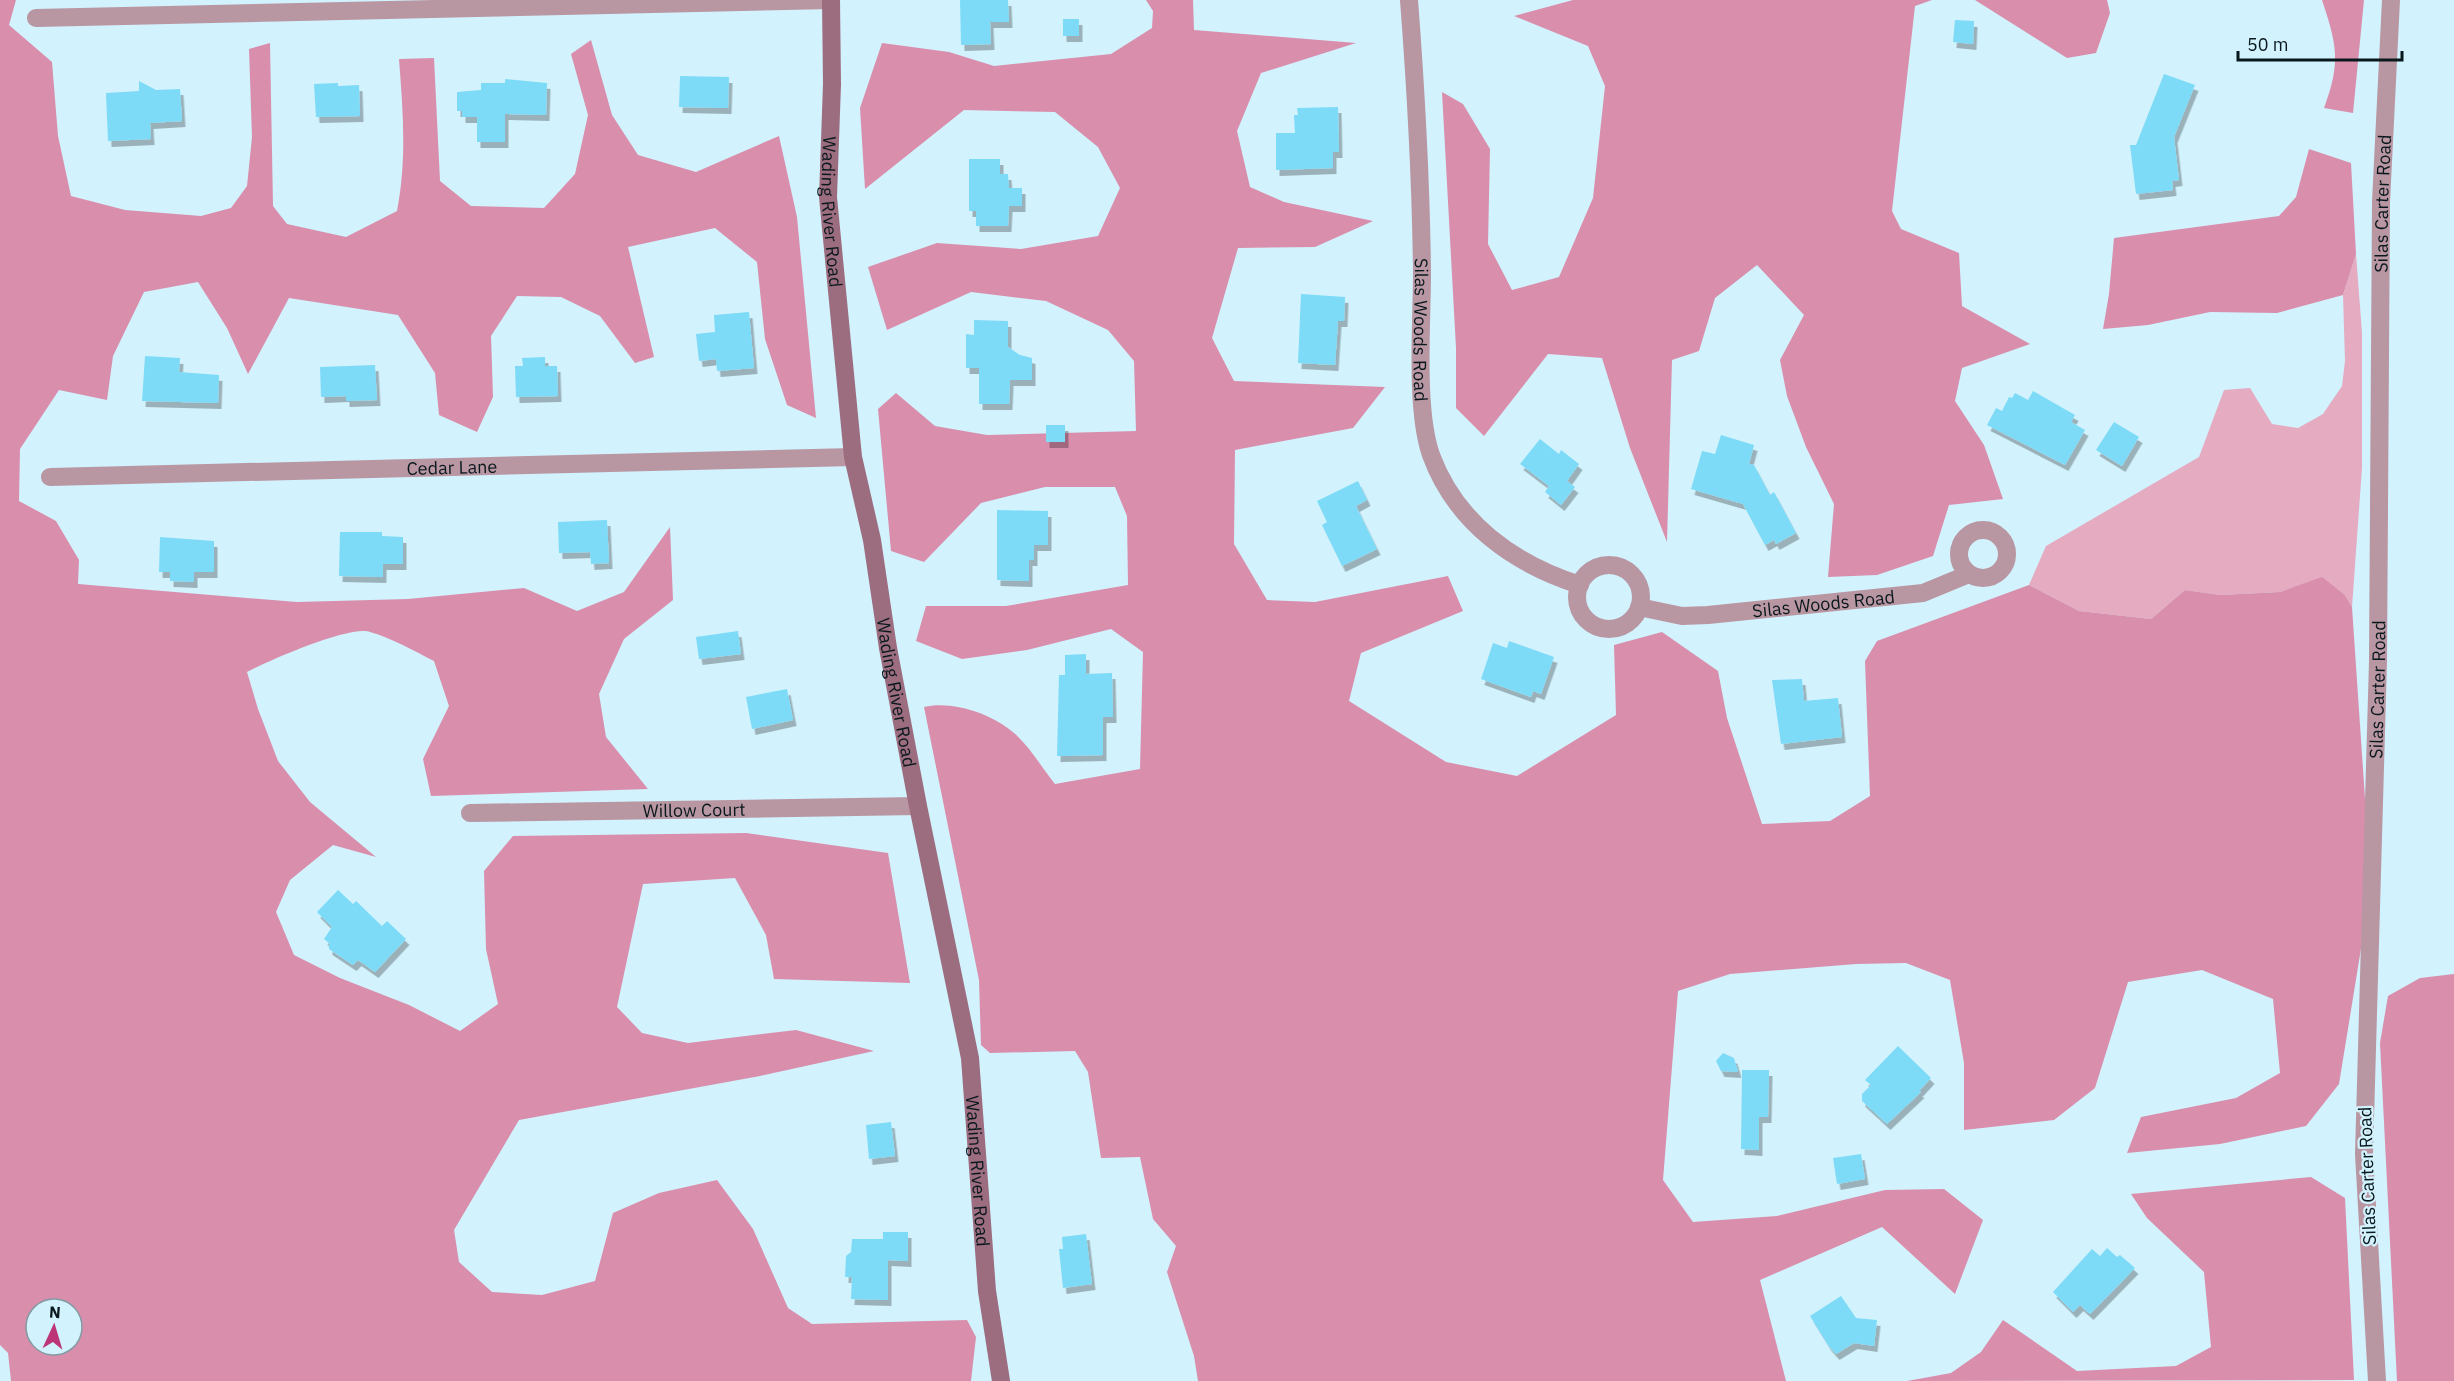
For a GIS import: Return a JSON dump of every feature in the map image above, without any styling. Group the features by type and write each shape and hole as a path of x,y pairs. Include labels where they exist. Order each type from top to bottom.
{"main road":[{"name":"Wading River Road","path":"831,0 832,84 828,197 852,457 872,540 888,648 970,1059 987,1291 1001,1381"}],"street":[{"path":"36,18 831,0"},
{"name":"Silas Woods Road","path":"1409,0 1422,271 1421,363 1424,415 1430,453 1442,480 1489,539 1531,566 1580,585"},
{"name":"Silas Carter Road","path":"2377,1381 2364,1154 2378,661 2382,202 2391,0"},
{"name":"Cedar Lane","path":"50,477 852,457"},
{"path":"1603,566 1623,569 1638,583 1641,592 1639,607 1630,621 1621,627 1600,628 1591,623 1579,606 1580,585 1585,576 1603,566"},
{"name":"Silas Woods Road","path":"1639,607 1682,616 1708,615 1923,593 1969,574"},
{"name":"Willow Court","path":"470,813 918,806"}],"shaded area":[{"path":"0,0 16,0 9,25 52,62 58,136 71,196 125,210 201,216 231,208 247,186 252,137 249,49 270,43 273,206 287,224 346,237 397,211 403,154 399,59 434,58 440,181 471,206 544,208 575,174 588,115 571,54 591,40 612,115 638,155 696,172 779,136 797,217 816,418 787,405 765,339 757,262 715,228 628,247 654,357 635,363 600,316 561,297 517,296 491,336 493,397 477,432 439,415 435,373 398,315 289,298 248,374 227,328 198,282 144,292 113,356 107,400 59,390 20,449 19,501 56,521 79,560 78,584 297,602 408,599 524,588 577,611 624,592 670,527 673,600 624,639 599,694 606,737 648,789 431,796 423,759 449,706 434,661 395,641 370,632 360,631 328,639 247,672 278,761 310,802 376,857 333,845 290,880 276,912 294,955 340,978 409,1005 460,1031 498,1004 486,949 484,871 513,836 746,833 888,853 910,983 774,979 766,935 735,878 643,884 617,1007 642,1033 688,1043 796,1030 874,1051 760,1076 519,1120 454,1230 459,1262 492,1292 542,1295 595,1281 613,1213 659,1193 717,1180 753,1229 788,1308 812,1324 967,1320 976,1337 971,1381 11,1381 8,1353 0,1345"},
{"path":"1146,0 1193,0 1194,30 1356,43 1261,73 1237,131 1250,187 1284,202 1373,221 1315,247 1238,248 1212,338 1234,381 1385,387 1353,428 1235,450 1234,544 1267,600 1315,602 1448,576 1463,611 1361,653 1349,701 1446,762 1517,776 1616,715 1614,645 1662,632 1718,671 1727,718 1762,824 1830,821 1870,796 1865,661 1877,641 2029,585 2079,611 2151,619 2185,590 2220,595 2280,592 2322,577 2345,595 2352,607 2371,887 2339,1084 2306,1126 2220,1144 2127,1153 2141,1117 2236,1098 2280,1073 2273,999 2202,970 2128,982 2095,1088 2054,1120 1964,1130 1964,1063 1950,980 1906,963 1856,964 1730,974 1678,991 1663,1180 1693,1222 1777,1216 1885,1190 1944,1189 1983,1220 1955,1294 1882,1227 1760,1280 1786,1381 1198,1381 1194,1356 1167,1272 1176,1246 1153,1219 1140,1157 1101,1158 1088,1072 1075,1051 990,1053 981,1045 979,980 924,707 947,705 959,707 995,720 1020,739 1055,784 1140,769 1143,652 1111,629 1027,650 962,659 916,641 926,606 1006,606 1128,585 1127,516 1115,487 1045,487 981,503 924,562 891,551 878,409 896,393 935,426 987,435 1136,431 1134,361 1108,330 1046,301 971,292 887,330 868,267 937,243 1021,249 1098,236 1120,188 1098,147 1055,112 964,110 865,189 860,108 882,43 949,52 994,66 1111,54 1152,28 1153,11"},
{"path":"1573,0 1932,0 1915,6 1892,211 1901,229 1959,253 1962,306 2030,344 1962,368 1955,401 1984,445 2003,499 1949,505 1933,556 1877,575 1828,577 1834,504 1806,447 1787,396 1780,360 1804,315 1757,265 1715,298 1699,351 1672,360 1667,542 1630,448 1602,358 1548,354 1484,436 1456,408 1456,348 1442,92 1463,104 1490,149 1488,244 1512,290 1559,277 1593,198 1605,86 1588,46 1514,16"},
{"path":"1975,0 2107,0 2110,13 2096,53 2067,58"},
{"path":"2322,0 2364,0 2353,113 2324,108 2333,78 2335,54 2334,42"},
{"path":"2309,149 2351,163 2356,254 2343,295 2277,313 2210,312 2148,325 2103,329 2114,238 2279,216 2296,197"},
{"path":"2356,254 2362,333 2362,468 2352,607 2345,595 2322,578 2280,592 2220,595 2185,590 2151,619 2079,611 2029,585 2046,546 2199,457 2224,390 2250,388 2272,424 2298,428 2323,414 2342,386 2345,361 2343,295"},
{"path":"2454,974 2454,1381 2397,1381 2380,1043 2388,996 2420,978"},
{"path":"2311,1177 2345,1198 2354,1380 1907,1381 1951,1373 1981,1352 2003,1320 2077,1371 2176,1366 2211,1347 2204,1272 2147,1218 2131,1194"}],"building":[{"path":"960,0 1008,0 1009,22 990,22 991,44 961,45"},
{"path":"1063,19 1079,19 1079,36 1063,36"},
{"path":"1955,20 1974,21 1973,44 1953,42"},
{"path":"2164,74 2195,85 2174,137 2179,180 2172,181 2173,190 2136,194 2130,145 2136,145"},
{"path":"680,76 729,77 728,108 679,107"},
{"path":"505,79 547,83 546,115 505,114 505,142 477,142 477,117 462,117 462,111 457,111 457,92 481,90 481,83 505,83"},
{"path":"139,81 156,90 180,89 182,121 150,123 151,139 108,141 106,93 139,91"},
{"path":"338,83 338,86 359,85 360,116 316,117 314,84"},
{"path":"1338,107 1339,152 1333,152 1333,168 1276,170 1276,133 1295,133 1294,115 1298,115 1297,108"},
{"path":"969,159 1000,159 1000,174 1008,174 1009,188 1022,188 1022,206 1009,206 1008,226 976,226 976,211 969,211"},
{"path":"1301,294 1345,297 1344,321 1338,321 1335,365 1298,363"},
{"path":"749,312 754,368 717,371 716,359 699,361 696,334 715,332 714,315"},
{"path":"974,320 1008,321 1008,347 1020,355 1032,358 1032,380 1010,380 1009,404 979,404 979,368 966,368 966,334 974,335"},
{"path":"145,356 180,358 179,372 219,375 218,403 142,401"},
{"path":"545,357 545,366 557,366 558,396 516,397 515,366 523,366 522,358"},
{"path":"375,365 377,400 346,401 346,396 321,397 320,367"},
{"path":"2033,391 2075,415 2071,422 2085,430 2065,465 1987,425 1996,408 2002,411 2009,397 2012,398 2015,393 2028,400"},
{"path":"2114,422 2139,437 2122,466 2096,450"},
{"path":"1046,425 1065,425 1065,442 1046,442"},
{"path":"1721,435 1754,445 1749,464 1754,465 1770,495 1774,492 1796,533 1776,544 1774,540 1765,545 1743,504 1691,489 1702,451 1715,454"},
{"path":"1540,439 1559,454 1561,450 1579,464 1567,481 1575,487 1561,505 1545,492 1549,486 1520,464"},
{"path":"1358,481 1367,500 1356,506 1377,549 1342,566 1322,525 1327,522 1317,501"},
{"path":"997,510 1048,511 1048,545 1034,545 1034,560 1029,560 1029,581 997,580"},
{"path":"607,520 609,563 591,564 590,552 559,553 558,522"},
{"path":"340,532 382,532 382,536 403,537 403,564 383,564 383,577 339,576"},
{"path":"160,537 214,541 214,572 194,572 194,582 170,581 170,572 159,572"},
{"path":"738,631 741,654 699,659 696,637"},
{"path":"1509,641 1554,657 1541,694 1533,691 1531,697 1481,679 1493,643 1507,648"},
{"path":"1086,654 1086,674 1112,673 1113,717 1103,717 1103,755 1057,756 1059,675 1065,675 1065,655"},
{"path":"1802,679 1804,701 1838,698 1842,737 1781,744 1772,680"},
{"path":"787,689 793,720 752,729 746,697"},
{"path":"338,890 353,904 356,901 382,926 387,921 406,939 375,972 358,960 353,965 329,949 329,943 324,939 332,927 317,912"},
{"path":"1898,1046 1931,1078 1919,1091 1921,1092 1887,1124 1862,1101 1862,1094 1871,1085 1865,1080"},
{"path":"1723,1053 1734,1058 1738,1072 1721,1071 1716,1061"},
{"path":"1742,1070 1769,1070 1768,1117 1759,1117 1759,1150 1741,1149"},
{"path":"891,1122 895,1156 869,1159 866,1125"},
{"path":"1861,1154 1865,1179 1837,1184 1833,1158"},
{"path":"883,1232 908,1232 908,1261 888,1260 888,1300 851,1299 852,1277 845,1277 846,1256 851,1252 852,1239 883,1239"},
{"path":"1086,1234 1092,1284 1063,1288 1059,1249 1063,1249 1062,1237"},
{"path":"2107,1248 2117,1257 2120,1255 2135,1268 2090,1314 2080,1305 2073,1312 2053,1292 2092,1249 2100,1256"},
{"path":"1841,1296 1856,1318 1877,1320 1874,1346 1854,1343 1836,1354 1828,1345 1810,1316"}]}
